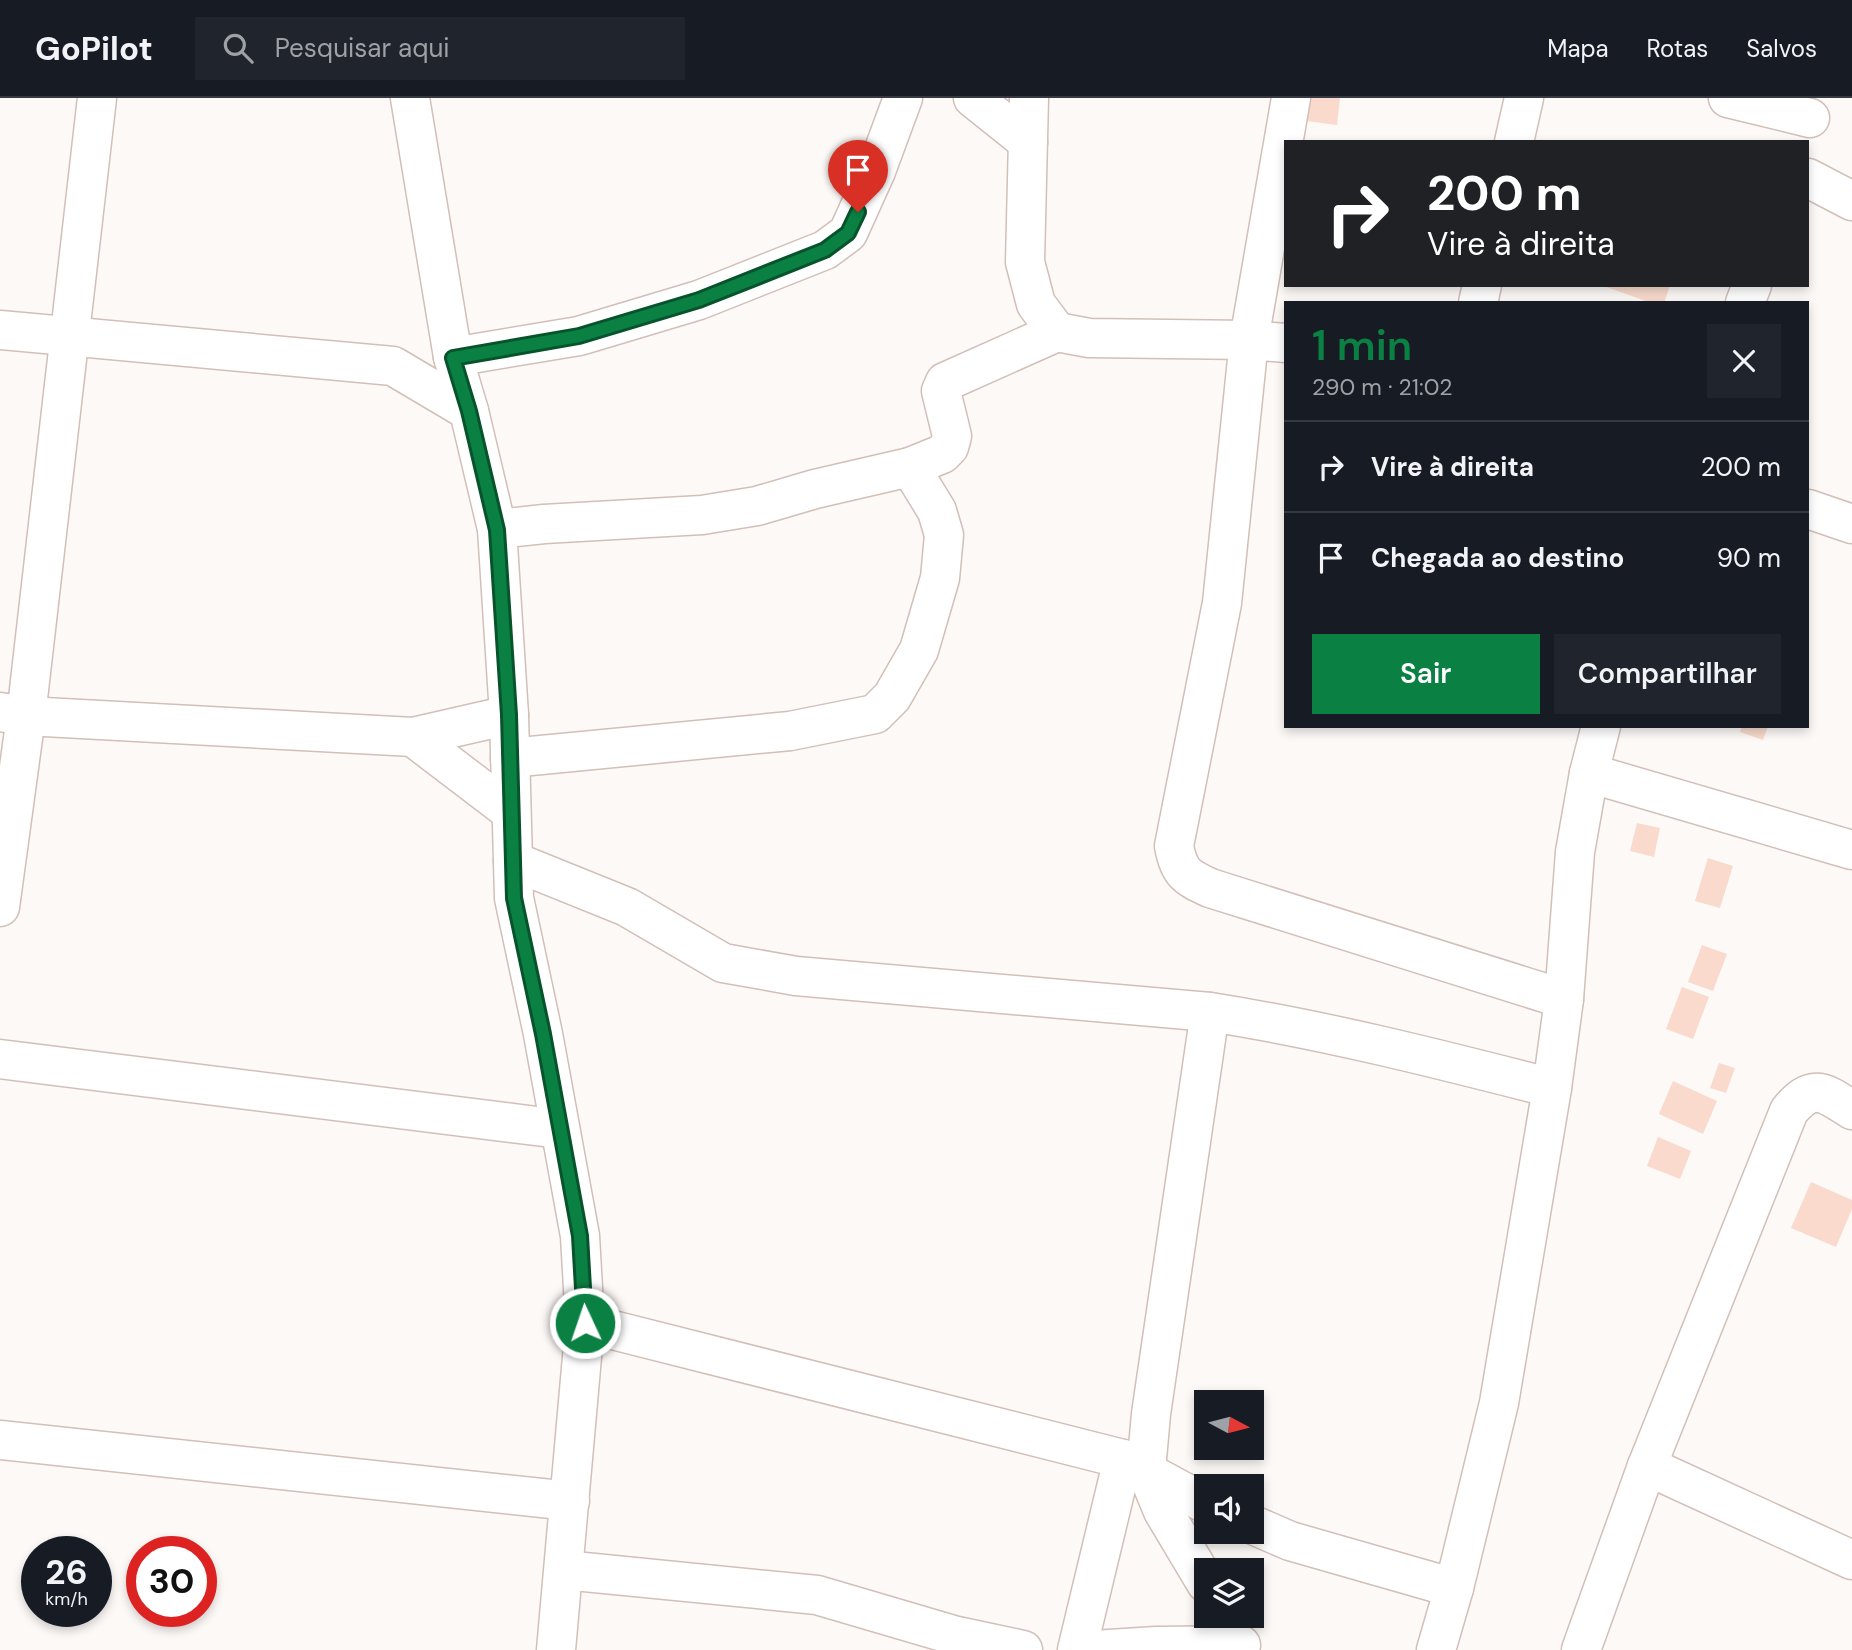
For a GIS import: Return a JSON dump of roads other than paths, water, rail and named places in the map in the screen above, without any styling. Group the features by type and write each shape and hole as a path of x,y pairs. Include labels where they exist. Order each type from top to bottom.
{"street":[{"path":"0,906 13,714 71,337 97,98"},
{"path":"410,98 451,347 497,530 509,715 514,898 543,1034 580,1236 585,1323 556,1650"},
{"path":"0,330 393,366 451,347 579,336 699,300 825,250 848,233 876,171 903,98"},
{"path":"973,98 1028,142"},
{"path":"1029,98 1025,262 1035,304 1057,332"},
{"path":"1287,140 1291,98"},
{"path":"1514,140 1524,98"},
{"path":"1728,98 1810,119"},
{"path":"1284,172 1268,342 1222,603 1174,846 1178,866 1191,879 1210,888 1564,999"},
{"path":"1809,179 1852,201"},
{"path":"497,530 544,524 702,515 757,506 814,489 911,467 942,454 949,447 952,436 941,391 945,382 1057,332 1089,338 1268,342"},
{"path":"393,366 469,411"},
{"path":"510,758 790,731 875,713 892,697 919,650 940,578 944,535 937,511 911,467"},
{"path":"1809,509 1852,524"},
{"path":"13,714 413,737 509,715"},
{"path":"1436,1650 1454,1588 1499,1403 1552,1088 1564,999 1575,852 1589,773 1600,728"},
{"path":"413,737 510,811"},
{"path":"1589,773 1852,850"},
{"path":"513,861 627,907 723,962 796,976 1210,1012 1262,1020 1420,1054 1552,1088"},
{"path":"1077,1650 1151,1414 1210,1012"},
{"path":"0,1059 560,1129"},
{"path":"1581,1650 1647,1466 1789,1111 1802,1096 1816,1092 1829,1094 1852,1110"},
{"path":"585,1323 1135,1464 1194,1497"},
{"path":"0,1440 570,1501"},
{"path":"1135,1464 1194,1563"},
{"path":"1647,1466 1852,1560"},
{"path":"1264,1530 1290,1541 1454,1588"},
{"path":"564,1570 817,1595 953,1635 1023,1650"},
{"path":"1094,1650 1237,1637"}]}
